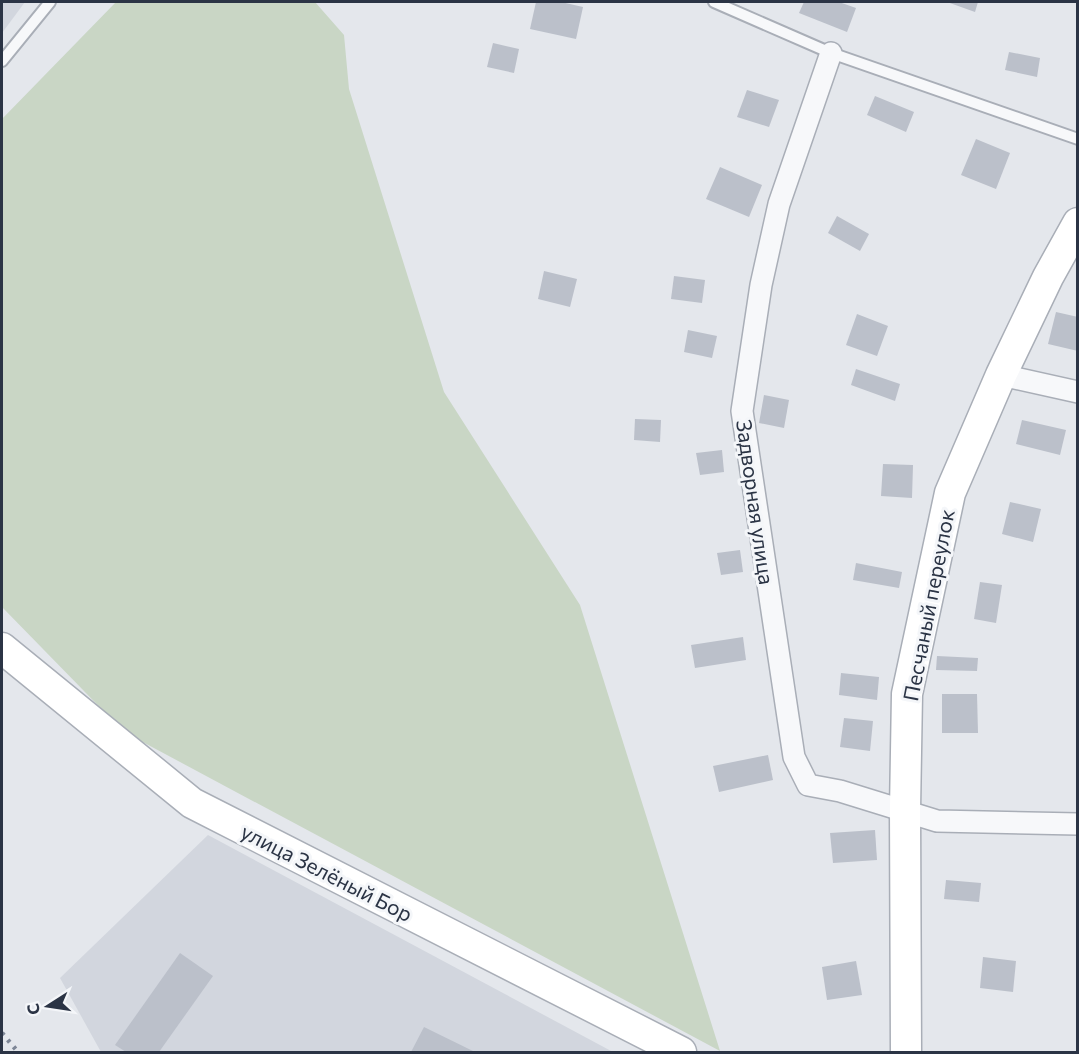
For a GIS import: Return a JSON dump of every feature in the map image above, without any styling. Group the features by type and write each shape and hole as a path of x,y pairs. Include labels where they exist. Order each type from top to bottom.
{"street":[{"name":"Задворная улица","path":"831,53 779,204 761,285 742,411 794,757 808,785 840,791 937,821 1077,824"},
{"name":"Песчаный переулок","path":"906,1053 907,694 950,493 1001,375 1077,223"},
{"path":"1001,375 1077,392"},
{"name":"улица Зелёный Бор","path":"2,648 192,803 681,1053"}],"lane":[{"path":"2,60 50,2"},
{"path":"714,2 831,53 1077,139"}],"shaded area":[{"path":"2,2 25,2 2,33"},
{"path":"208,835 613,1052 101,1052 60,978"}],"green space":[{"path":"116,2 315,2 344,35 349,89 444,392 580,605 720,1051 124,732 2,607 2,119"}],"building":[{"path":"536,2 561,2 583,7 576,39 530,29"},
{"path":"804,2 839,2 856,8 847,32 799,13"},
{"path":"947,2 978,2 975,12"},
{"path":"493,43 519,49 514,73 487,67"},
{"path":"1009,52 1040,58 1037,77 1005,70"},
{"path":"747,90 779,100 769,127 737,117"},
{"path":"875,96 914,112 906,132 867,115"},
{"path":"976,139 1010,153 996,189 961,175"},
{"path":"720,167 762,185 749,217 706,199"},
{"path":"837,216 869,234 860,251 828,233"},
{"path":"544,271 577,279 570,307 538,299"},
{"path":"674,276 705,280 702,303 671,299"},
{"path":"1056,312 1078,317 1078,351 1048,344"},
{"path":"857,314 888,326 877,356 846,345"},
{"path":"688,330 717,336 712,358 684,352"},
{"path":"856,369 900,384 895,401 851,385"},
{"path":"764,395 789,400 784,428 759,423"},
{"path":"635,419 661,420 660,442 634,440"},
{"path":"1022,420 1066,430 1060,455 1016,444"},
{"path":"722,450 724,472 700,475 696,453"},
{"path":"883,464 913,465 912,498 881,496"},
{"path":"1010,502 1041,509 1033,542 1002,534"},
{"path":"740,550 743,572 721,575 717,553"},
{"path":"856,563 902,572 899,588 853,580"},
{"path":"980,582 1002,585 996,623 974,619"},
{"path":"743,637 746,660 695,668 691,645"},
{"path":"937,656 978,658 977,671 936,670"},
{"path":"841,673 879,677 877,700 839,695"},
{"path":"942,694 977,694 978,733 942,733"},
{"path":"844,718 873,721 870,751 840,747"},
{"path":"768,755 773,780 719,792 713,766"},
{"path":"875,830 877,860 833,863 830,833"},
{"path":"946,880 981,883 979,902 944,899"},
{"path":"180,953 213,976 159,1052 126,1052 115,1045"},
{"path":"983,957 1016,961 1013,992 980,988"},
{"path":"856,961 862,995 827,1000 822,967"},
{"path":"424,1027 475,1052 411,1052"}],"railway":[{"path":"2,1033 18,1052"}]}
